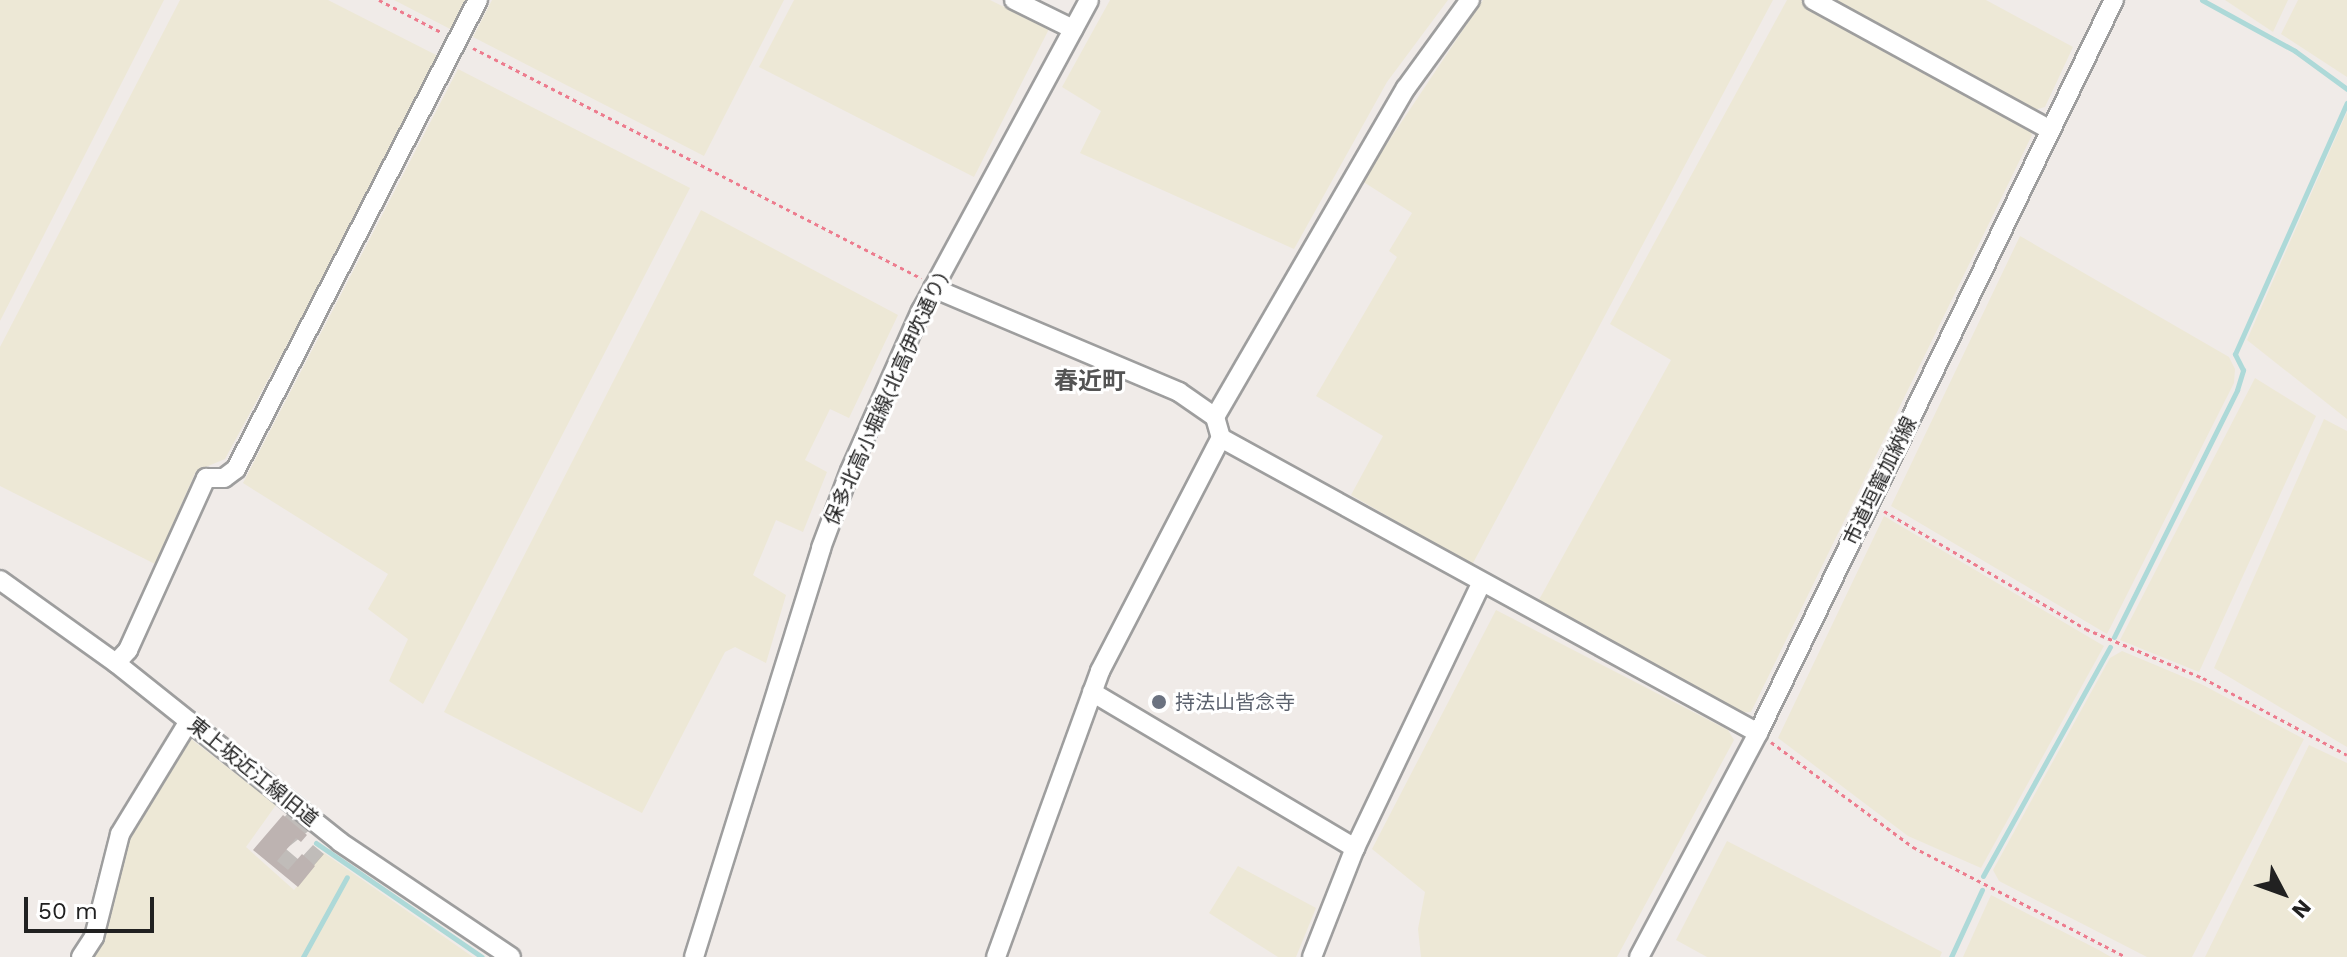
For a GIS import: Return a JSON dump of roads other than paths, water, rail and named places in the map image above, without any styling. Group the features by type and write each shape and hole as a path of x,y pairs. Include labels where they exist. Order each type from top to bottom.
{"street":[{"path":"116,663 128,650 206,478 224,478 236,469 478,0"},
{"path":"1014,0 1073,29"},
{"name":"保多北高小堀線(北高伊吹通り)","path":"694,957 821,548 933,288 1089,0"},
{"path":"1215,417 1406,88 1470,0"},
{"path":"1813,0 2050,130"},
{"name":"市道垣籠加納線","path":"1639,957 1758,733 2114,0"},
{"path":"933,288 1179,392 1215,417 1221,438 1092,692 996,957"},
{"path":"1221,438 1481,584 1758,733"},
{"name":"東上坂近江線旧道","path":"0,580 116,663 340,842 511,957"},
{"path":"1312,957 1355,848 1481,584"},
{"path":"1092,692 1355,848"},
{"path":"81,957 94,937 120,834 189,721"}],"waterway":[{"path":"2202,0 2295,51 2347,89"},
{"path":"2114,637 2237,390 2243,370 2235,354 2347,103"},
{"path":"1983,876 2110,647"},
{"path":"316,843 482,957"},
{"path":"303,957 347,877"},
{"path":"1951,957 1982,890"}],"place":[{"name":"持法山皆念寺","path":"1159,702"}],"district":[{"name":"春近町","path":"1090,382"}]}
